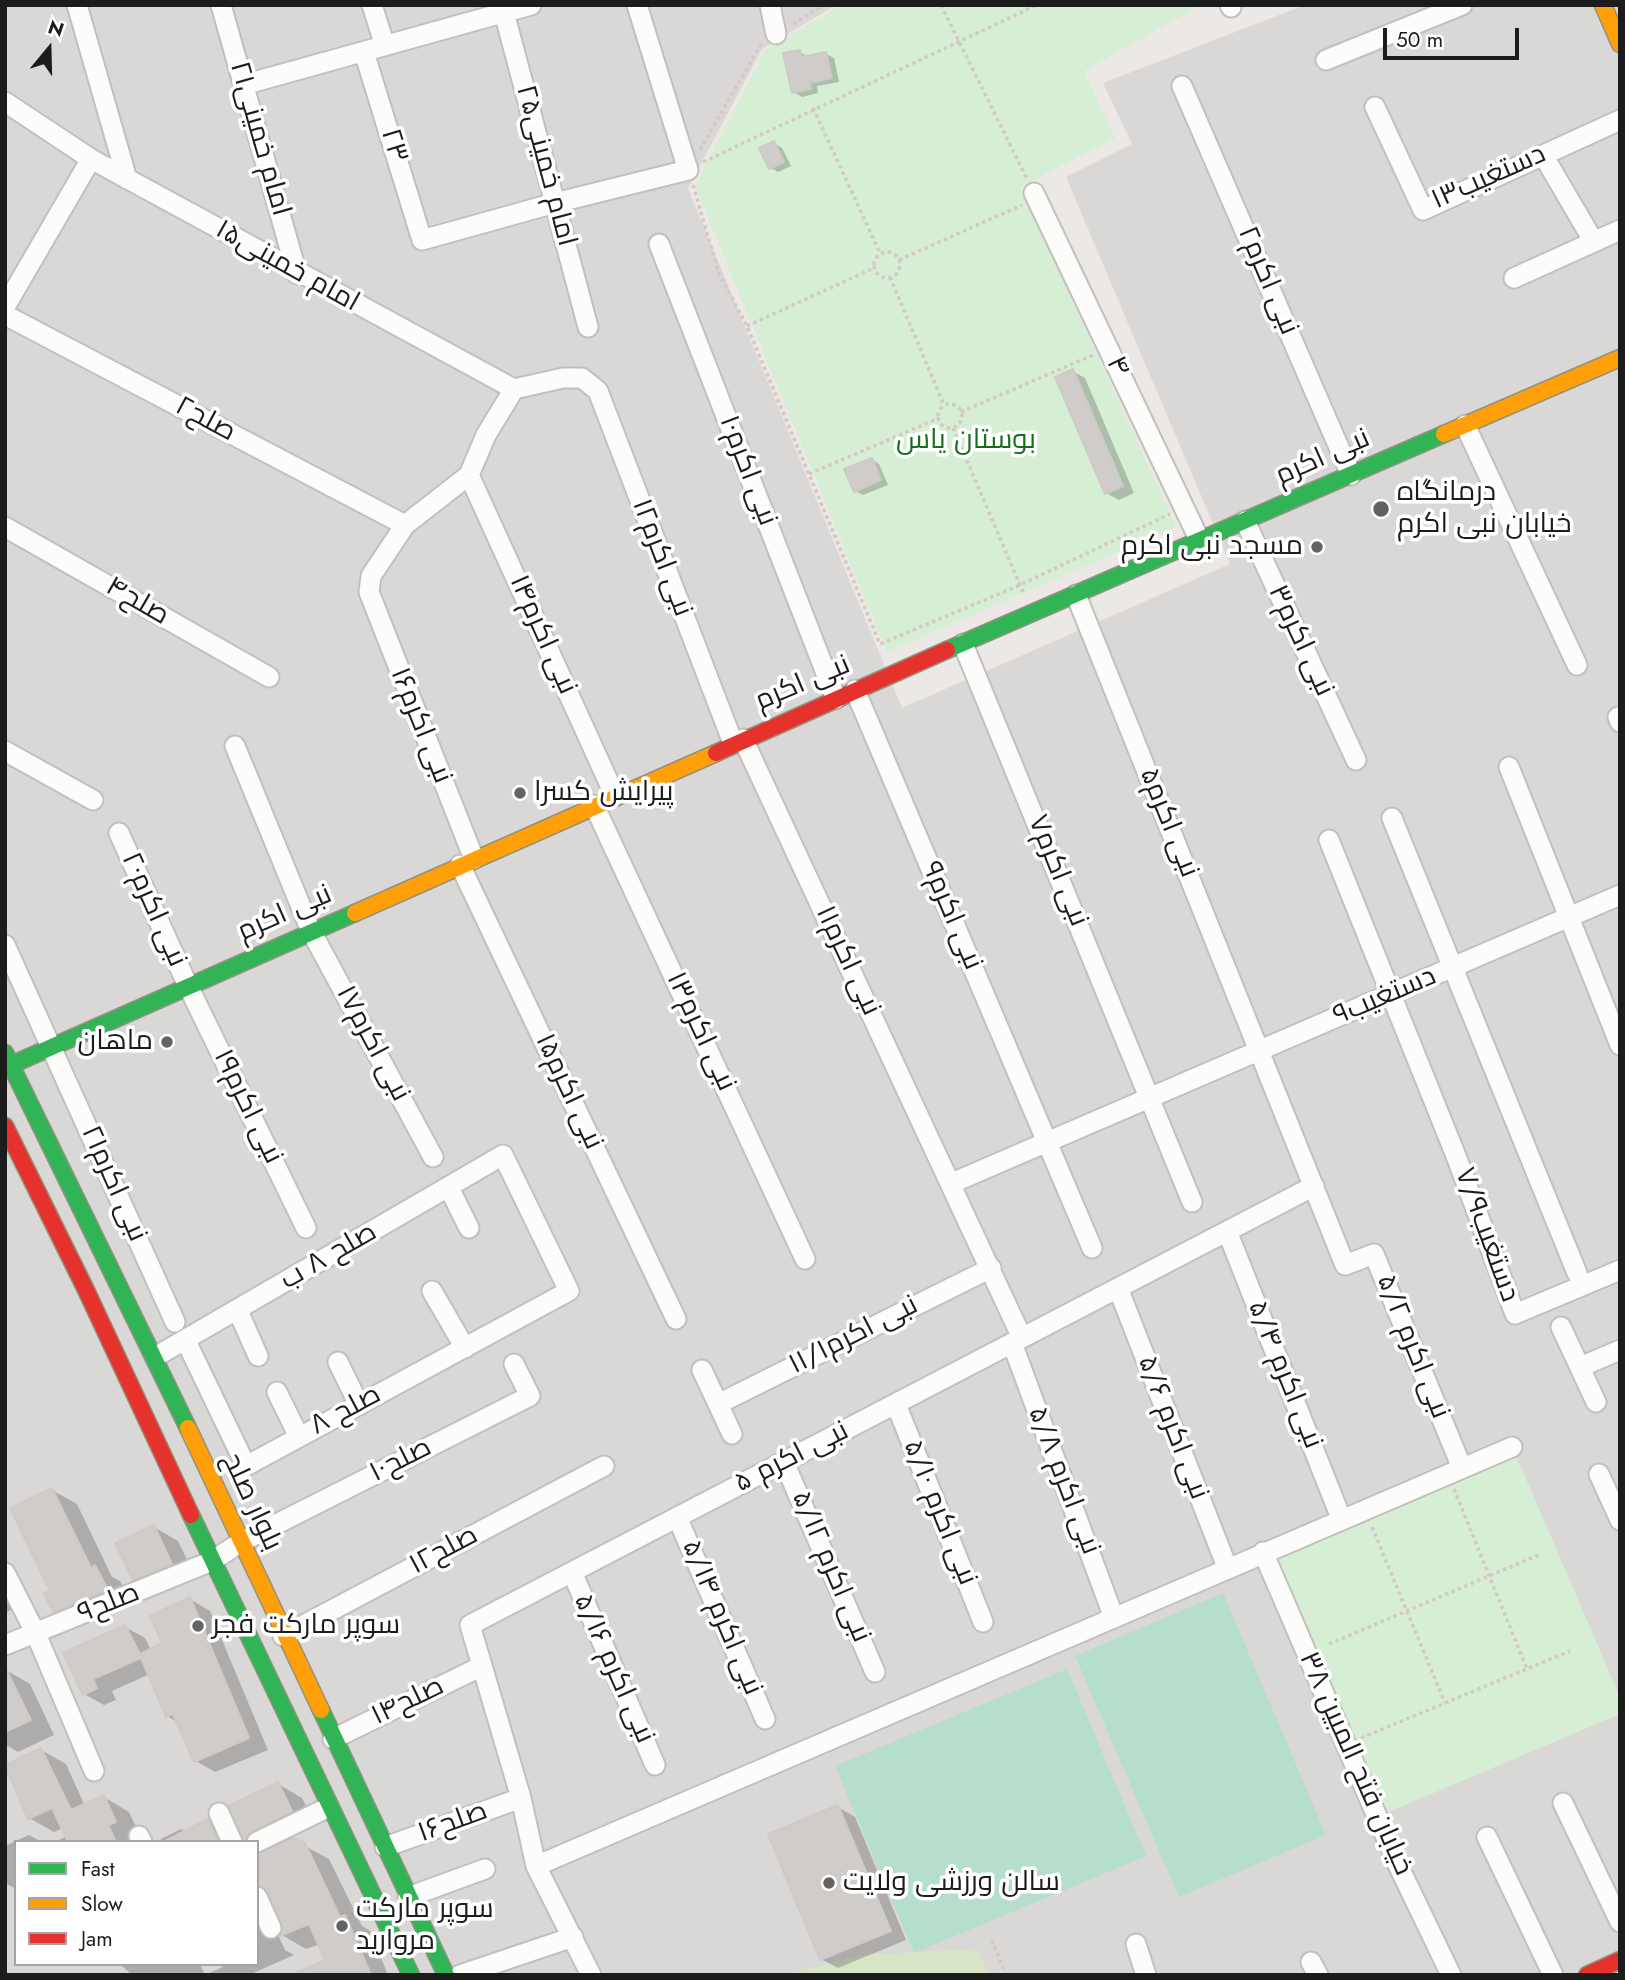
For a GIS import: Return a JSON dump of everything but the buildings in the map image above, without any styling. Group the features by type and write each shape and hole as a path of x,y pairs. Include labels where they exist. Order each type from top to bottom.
{"main road":[{"path":"1603,5 1620,44"},
{"name":"نبی اکرم","path":"8,1059 52,1046 738,741 1620,358"},
{"name":"بلوار صلح","path":"8,1059 155,1357 283,1636 446,1975"},
{"path":"5,1126 86,1290 212,1561 411,1975"},
{"path":"1587,1975 1620,1960"}],"street":[{"path":"77,5 127,179"},
{"name":"امام خمینی۲۱","path":"220,5 297,274"},
{"path":"372,5 385,46"},
{"path":"243,85 385,46 503,9 531,5"},
{"path":"555,203 688,170 637,5"},
{"path":"770,5 776,34"},
{"path":"1326,60 1462,5"},
{"name":"امام خمینی۲۵","path":"503,9 588,327"},
{"name":"۲۳","path":"364,52 422,240 555,203"},
{"name":"نبی اکرم۲","path":"1182,86 1351,475"},
{"name":"۱۵امام خمینی","path":"5,102 91,159 297,274 514,389"},
{"name":"دستغیب۱۳","path":"1375,107 1423,210 1620,120"},
{"path":"1544,155 1594,242"},
{"path":"5,307 91,159"},
{"name":"۴","path":"1035,195 1200,541"},
{"path":"1514,278 1620,230"},
{"name":"نبی اکرم۱۰","path":"659,244 836,699"},
{"name":"صلح۲","path":"5,315 405,525"},
{"name":"نبی اکرم۱۲","path":"514,389 564,378 582,378 597,391 738,741"},
{"path":"405,525 469,475 485,435 514,389"},
{"path":"1465,425 1577,665"},
{"name":"نبی اکرم۱۴","path":"469,475 615,796"},
{"name":"نبی اکرم۳","path":"1245,521 1356,760"},
{"name":"نبی اکرم۱۶","path":"405,525 371,576 369,592 467,862"},
{"name":"صلح۴","path":"5,527 270,677"},
{"name":"نبی اکرم۵","path":"1076,595 1260,1051"},
{"name":"نبی اکرم۷","path":"963,643 1192,1202"},
{"name":"نبی اکرم۹","path":"855,690 1092,1248"},
{"name":"نبی اکرم۱۱","path":"738,741 990,1268"},
{"name":"نبی اکرم۱۷","path":"235,746 311,931 433,1157"},
{"path":"5,751 93,800"},
{"path":"1509,767 1620,1045"},
{"name":"نبی اکرم۱۳","path":"594,805 805,1259"},
{"path":"1392,818 1577,1273"},
{"name":"نبی اکرم۲۰","path":"119,833 188,986"},
{"name":"دستغیب۷/۹","path":"1329,840 1456,1156 1515,1314 1620,1270"},
{"name":"نبی اکرم۱۵","path":"467,862 676,1319"},
{"name":"دستغیب۹","path":"1048,1142 1620,895"},
{"name":"نبی اکرم۲۱","path":"5,946 175,1322"},
{"name":"نبی اکرم۱۹","path":"188,986 306,1228"},
{"path":"1260,1051 1314,1186"},
{"path":"951,1184 1048,1142"},
{"name":"صلح ۸ ب","path":"155,1357 503,1155 569,1291"},
{"name":"نبی اکرم ۵","path":"591,1975 536,1866 521,1798 470,1625 1314,1186"},
{"name":"نبی اکرم ۵/۲","path":"1314,1186 1345,1265 1374,1254 1455,1471"},
{"path":"449,1188 469,1228"},
{"name":"نبی اکرم ۵/۴","path":"1227,1231 1341,1518"},
{"name":"نبی اکرم ۵/۸","path":"990,1268 1114,1618"},
{"name":"نبی اکرم۱۱/۱","path":"718,1404 990,1268"},
{"name":"نبی اکرم ۵/۶","path":"1118,1288 1227,1567"},
{"path":"432,1291 465,1348"},
{"name":"۸ صلح","path":"186,1341 246,1466 569,1291"},
{"path":"238,1311 258,1356"},
{"path":"1562,1327 1596,1402"},
{"path":"1580,1367 1620,1350"},
{"path":"338,1362 359,1405"},
{"name":"صلح۱۰","path":"240,1542 530,1396 514,1364"},
{"path":"702,1370 732,1434"},
{"path":"277,1392 299,1437"},
{"name":"نبی اکرم ۵/۱۰","path":"896,1404 983,1622"},
{"path":"536,1866 1341,1518 1512,1447"},
{"name":"نبی اکرم ۵/۱۲","path":"784,1462 875,1672"},
{"name":"صلح۱۲","path":"283,1636 604,1466"},
{"path":"1599,1474 1620,1520"},
{"name":"نبی اکرم ۵/۱۴","path":"677,1517 765,1719"},
{"name":"صلح۹","path":"5,1646 212,1561 240,1542"},
{"name":"خیابان فتح المبین ۳۸","path":"1263,1552 1398,1865 1451,1975"},
{"name":"نبی اکرم ۵/۱۶","path":"572,1572 655,1765"},
{"path":"5,1573 36,1634 94,1771"},
{"name":"صلح۱۴","path":"333,1739 482,1666"},
{"name":"صلح۱۶","path":"385,1847 521,1798"},
{"path":"1563,1803 1620,1922"},
{"path":"259,1841 329,1807"},
{"path":"219,1813 231,1840"},
{"path":"1487,1837 1553,1975"},
{"path":"408,1897 485,1869"},
{"path":"259,1901 271,1928"},
{"path":"460,1975 573,1937"},
{"path":"1136,1944 1146,1975"}],"path":[{"path":"824,5 760,43 688,170 719,274 747,326 880,644 1020,585 1184,508"},
{"path":"899,260 1035,195 941,5"},
{"path":"688,170 813,108 1037,5"},
{"path":"813,108 880,253"},
{"path":"880,253 893,253 899,260 899,269 890,277"},
{"path":"880,253 874,268 878,274 890,277"},
{"path":"747,326 874,268"},
{"path":"890,277 944,405"},
{"path":"961,412 1108,349"},
{"path":"944,405 956,405 961,412 959,423 953,428 941,426 938,411 944,405"},
{"path":"809,474 939,418"},
{"path":"953,428 1032,613"},
{"path":"1455,1471 1490,1576 1527,1669"},
{"path":"1364,1509 1445,1703"},
{"path":"1329,1644 1541,1554"},
{"path":"1346,1745 1570,1651"},
{"path":"992,1940 1006,1975"}],"shaded area":[{"path":"5,5 836,5 762,49 688,188 902,708 1230,564 1066,177 1132,144 1103,83 1305,5 1620,5 1620,1975 5,1975"}],"green space":[{"name":"بوستان یاس","path":"842,5 1201,5 1084,71 1115,138 1020,187 1176,527 887,652 695,186 765,50"},
{"path":"1511,1444 1620,1697 1620,1714 1384,1814 1273,1555"},
{"path":"1223,1593 1326,1835 1179,1897 1075,1656"},
{"path":"1067,1669 1146,1856 914,1953 835,1766"},
{"path":"977,1949 989,1975 784,1975 864,1955"}],"traffic: fast":[{"path":"947,650 1444,434"},
{"path":"11,1065 355,913"},
{"path":"5,1053 188,1428"},
{"path":"191,1515 411,1975"},
{"path":"321,1710 446,1975"}],"traffic: slow":[{"path":"1603,5 1620,44"},
{"path":"1444,434 1620,358"},
{"path":"355,913 716,753"},
{"path":"188,1428 321,1710"}],"traffic: jam":[{"path":"716,753 947,650"},
{"path":"5,1126 86,1290 191,1515"},
{"path":"1587,1975 1620,1960"}],"place":[{"name":"درمانگاه خیابان نبی اکرم","path":"1381,509"},
{"name":"مسجد نبی اکرم","path":"1317,547"},
{"name":"پیرایش کسرا","path":"520,793"},
{"name":"ماهان","path":"167,1042"},
{"name":"سوپر مارکت فجر","path":"198,1626"},
{"name":"سالن ورزشی ولایت","path":"829,1883"},
{"name":"سوپر مارکت مروارید","path":"342,1926"}]}
